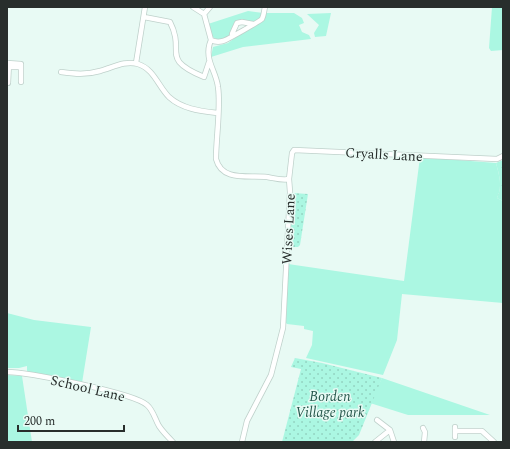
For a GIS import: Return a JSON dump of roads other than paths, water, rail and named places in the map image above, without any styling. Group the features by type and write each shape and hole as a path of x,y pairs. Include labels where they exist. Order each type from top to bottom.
{"street":[{"path":"136,63 146,7"},
{"path":"193,7 204,14 210,7"},
{"path":"211,40 221,41 255,24 262,18 265,7"},
{"name":"Wises Lane","path":"204,14 211,40 208,47 209,62 218,87 216,159 218,166 224,172 237,176 289,179 290,200 283,328 270,375 247,421 242,442"},
{"path":"144,17 170,22 176,56 182,66 204,77 209,62"},
{"path":"231,36 237,23 242,22 255,24"},
{"path":"61,72 79,75 100,72 129,63 136,63 150,71 163,90 173,100 189,108 217,113"},
{"path":"8,83 8,65 20,65 21,82"},
{"name":"Cryalls Lane","path":"289,179 292,153 294,150 498,160 503,156"},
{"name":"School Lane","path":"7,372 24,373 104,388 139,400 147,405 160,427 173,442"},
{"path":"377,420 390,430 394,442"},
{"path":"455,437 455,429 482,431 494,442"},
{"path":"375,442 390,430"},
{"path":"424,442 426,430"},
{"path":"485,442 489,437"}],"park label":[{"name":"Borden Village park","path":"330,404"}]}
